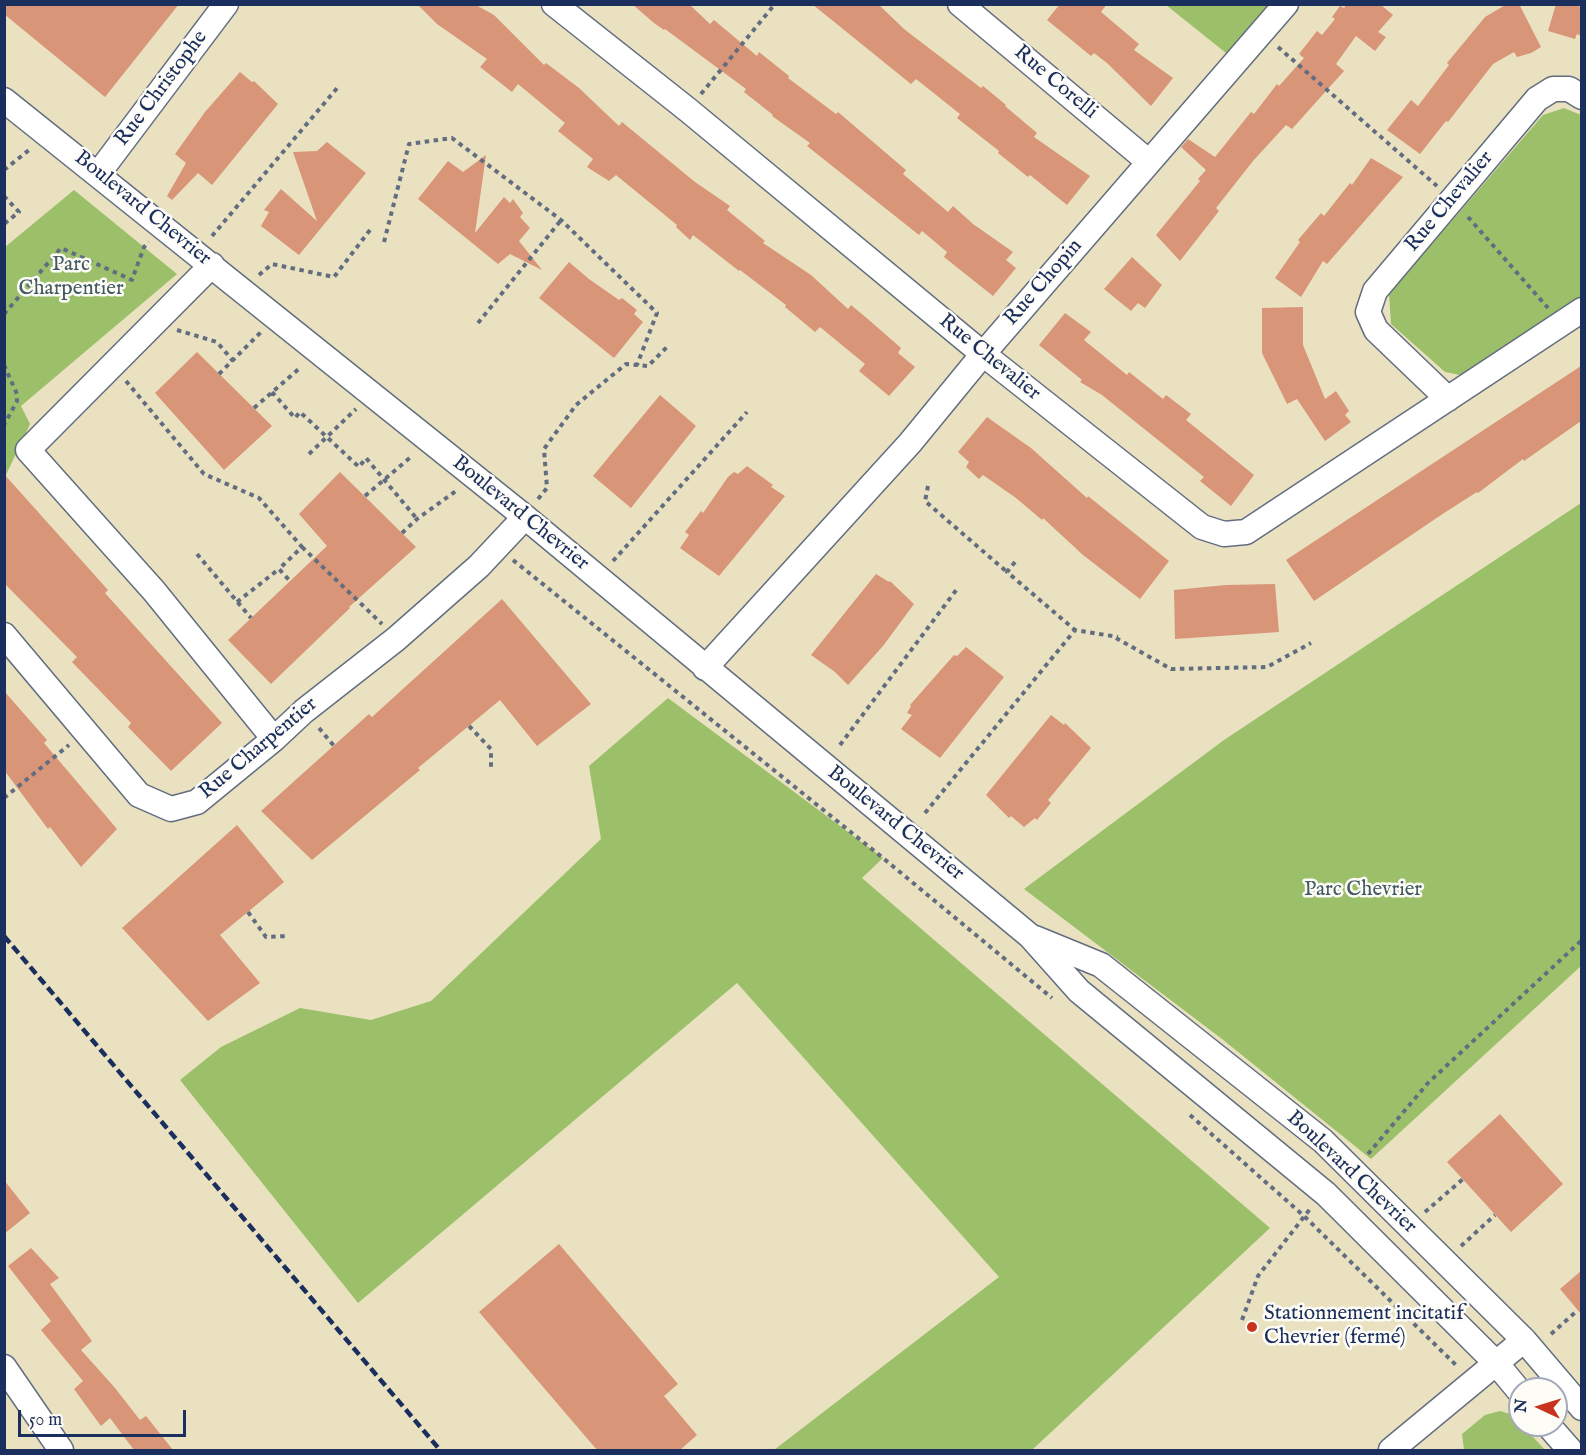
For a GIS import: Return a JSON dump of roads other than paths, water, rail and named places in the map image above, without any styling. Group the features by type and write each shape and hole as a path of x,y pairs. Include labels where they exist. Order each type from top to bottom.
{"street":[{"name":"Rue Christophe","path":"98,174 226,4"},
{"name":"Rue Chevalier","path":"554,4 687,110 983,354 1202,528 1224,534 1246,532 1581,310"},
{"name":"Rue Corelli","path":"960,4 1149,162"},
{"name":"Rue Chopin","path":"705,668 910,443 983,354 1286,4"},
{"name":"Rue Chevalier","path":"1448,399 1376,330 1368,312 1375,291 1537,99 1553,89 1569,89 1581,97"},
{"name":"Boulevard Chevrier","path":"4,100 475,477 532,508 705,668 1030,936 1079,991 1326,1194 1508,1378"},
{"path":"212,265 28,450 154,591 274,739"},
{"name":"Rue Charpentier","path":"4,635 139,795 171,809 197,802 274,739 304,711 396,639 479,566 532,508"},
{"name":"Boulevard Chevrier","path":"1030,936 1101,964 1323,1141 1524,1340 1581,1408"},
{"path":"1358,1226 1384,1202"},
{"path":"1391,1450 1524,1340"},
{"path":"4,1367 61,1450"},
{"path":"1559,1437 1570,1450"}],"railway":[{"path":"4,936 440,1450"}],"place":[{"name":"Stationnement incitatif Chevrier (fermé)","path":"1252,1327"}],"park label":[{"name":"Parc Charpentier","path":"71,278"},
{"name":"Parc Chevrier","path":"1363,891"}]}
